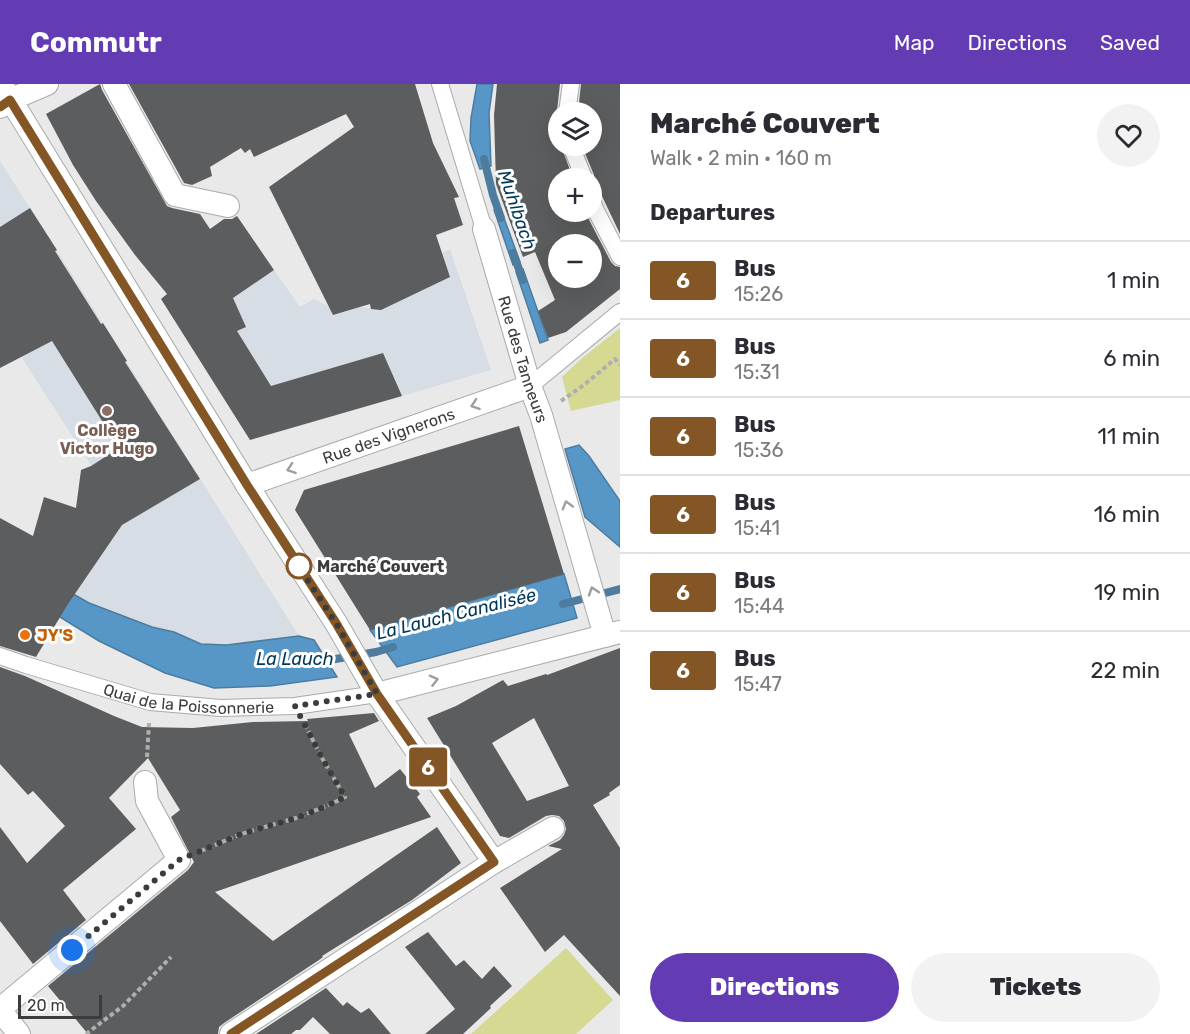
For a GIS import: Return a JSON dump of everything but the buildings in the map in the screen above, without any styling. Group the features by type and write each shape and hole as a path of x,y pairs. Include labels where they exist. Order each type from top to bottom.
{"street":[{"path":"47,84 4,97 336,623 373,687 494,862"},
{"path":"114,84 175,195 228,206"},
{"path":"568,102 571,84"},
{"name":"Rue des Tanneurs","path":"441,85 583,561 609,630"},
{"path":"602,222 620,257"},
{"path":"530,386 620,312"},
{"name":"Rue des Vignerons","path":"247,485 530,386"},
{"name":"Quai de la Poissonnerie","path":"0,656 150,702 221,708 295,706 609,630"},
{"path":"19,1034 0,1010 179,860 147,801 145,782"},
{"path":"231,1034 494,862 553,828"}],"path":[{"path":"541,415 584,385 615,359 620,365"},
{"path":"145,782 150,702"},
{"path":"179,860 241,834 296,818 345,797 295,706"},
{"path":"86,1034 123,1006 171,957"}],"shaded area":[{"name":"Collège Victor Hugo","path":"0,161 299,636 227,645 202,644 174,632 121,616 89,603 66,590 96,473 0,324"},
{"path":"450,249 491,370 251,440 196,354 245,327 233,298 274,270 300,307 314,299 341,313 360,307 370,308 365,292"}],"green space":[{"path":"620,328 620,400 571,411 562,377"},
{"path":"566,948 613,1000 576,1034 471,1034"}],"water":[{"path":"477,84 493,84 489,113 491,166 480,169 470,141 471,118"},
{"path":"500,207 520,262 513,265 494,210"},
{"path":"523,269 548,340 540,343 516,272"},
{"path":"579,445 620,501 620,547 585,517 565,449"},
{"name":"La Lauch","path":"0,546 89,603 152,627 174,632 201,644 227,645 299,636 314,640 337,677 270,686 214,688 165,673 99,641 0,580"},
{"name":"La Lauch","path":"564,574 577,618 397,667 370,630"}],"waterway":[{"name":"Muhlbach","path":"484,159 501,218"},
{"name":"Muhlbach","path":"513,253 523,280"},
{"name":"La Lauch Canalisée","path":"563,604 620,589"},
{"name":"La Lauch Canalisée","path":"318,662 393,647"}],"bus line":[{"name":"6","path":"0,107 10,100 247,485 336,623 377,694 494,862 231,1034"}],"place":[{"name":"Collège Victor Hugo","path":"107,411"},
{"name":"Marché Couvert","path":"299,566"},
{"name":"JY'S","path":"25,635"}],"route":[{"path":"72,950 179,860 241,834 296,818 345,797 295,706 377,694 336,623 297,564 299,566"}]}
